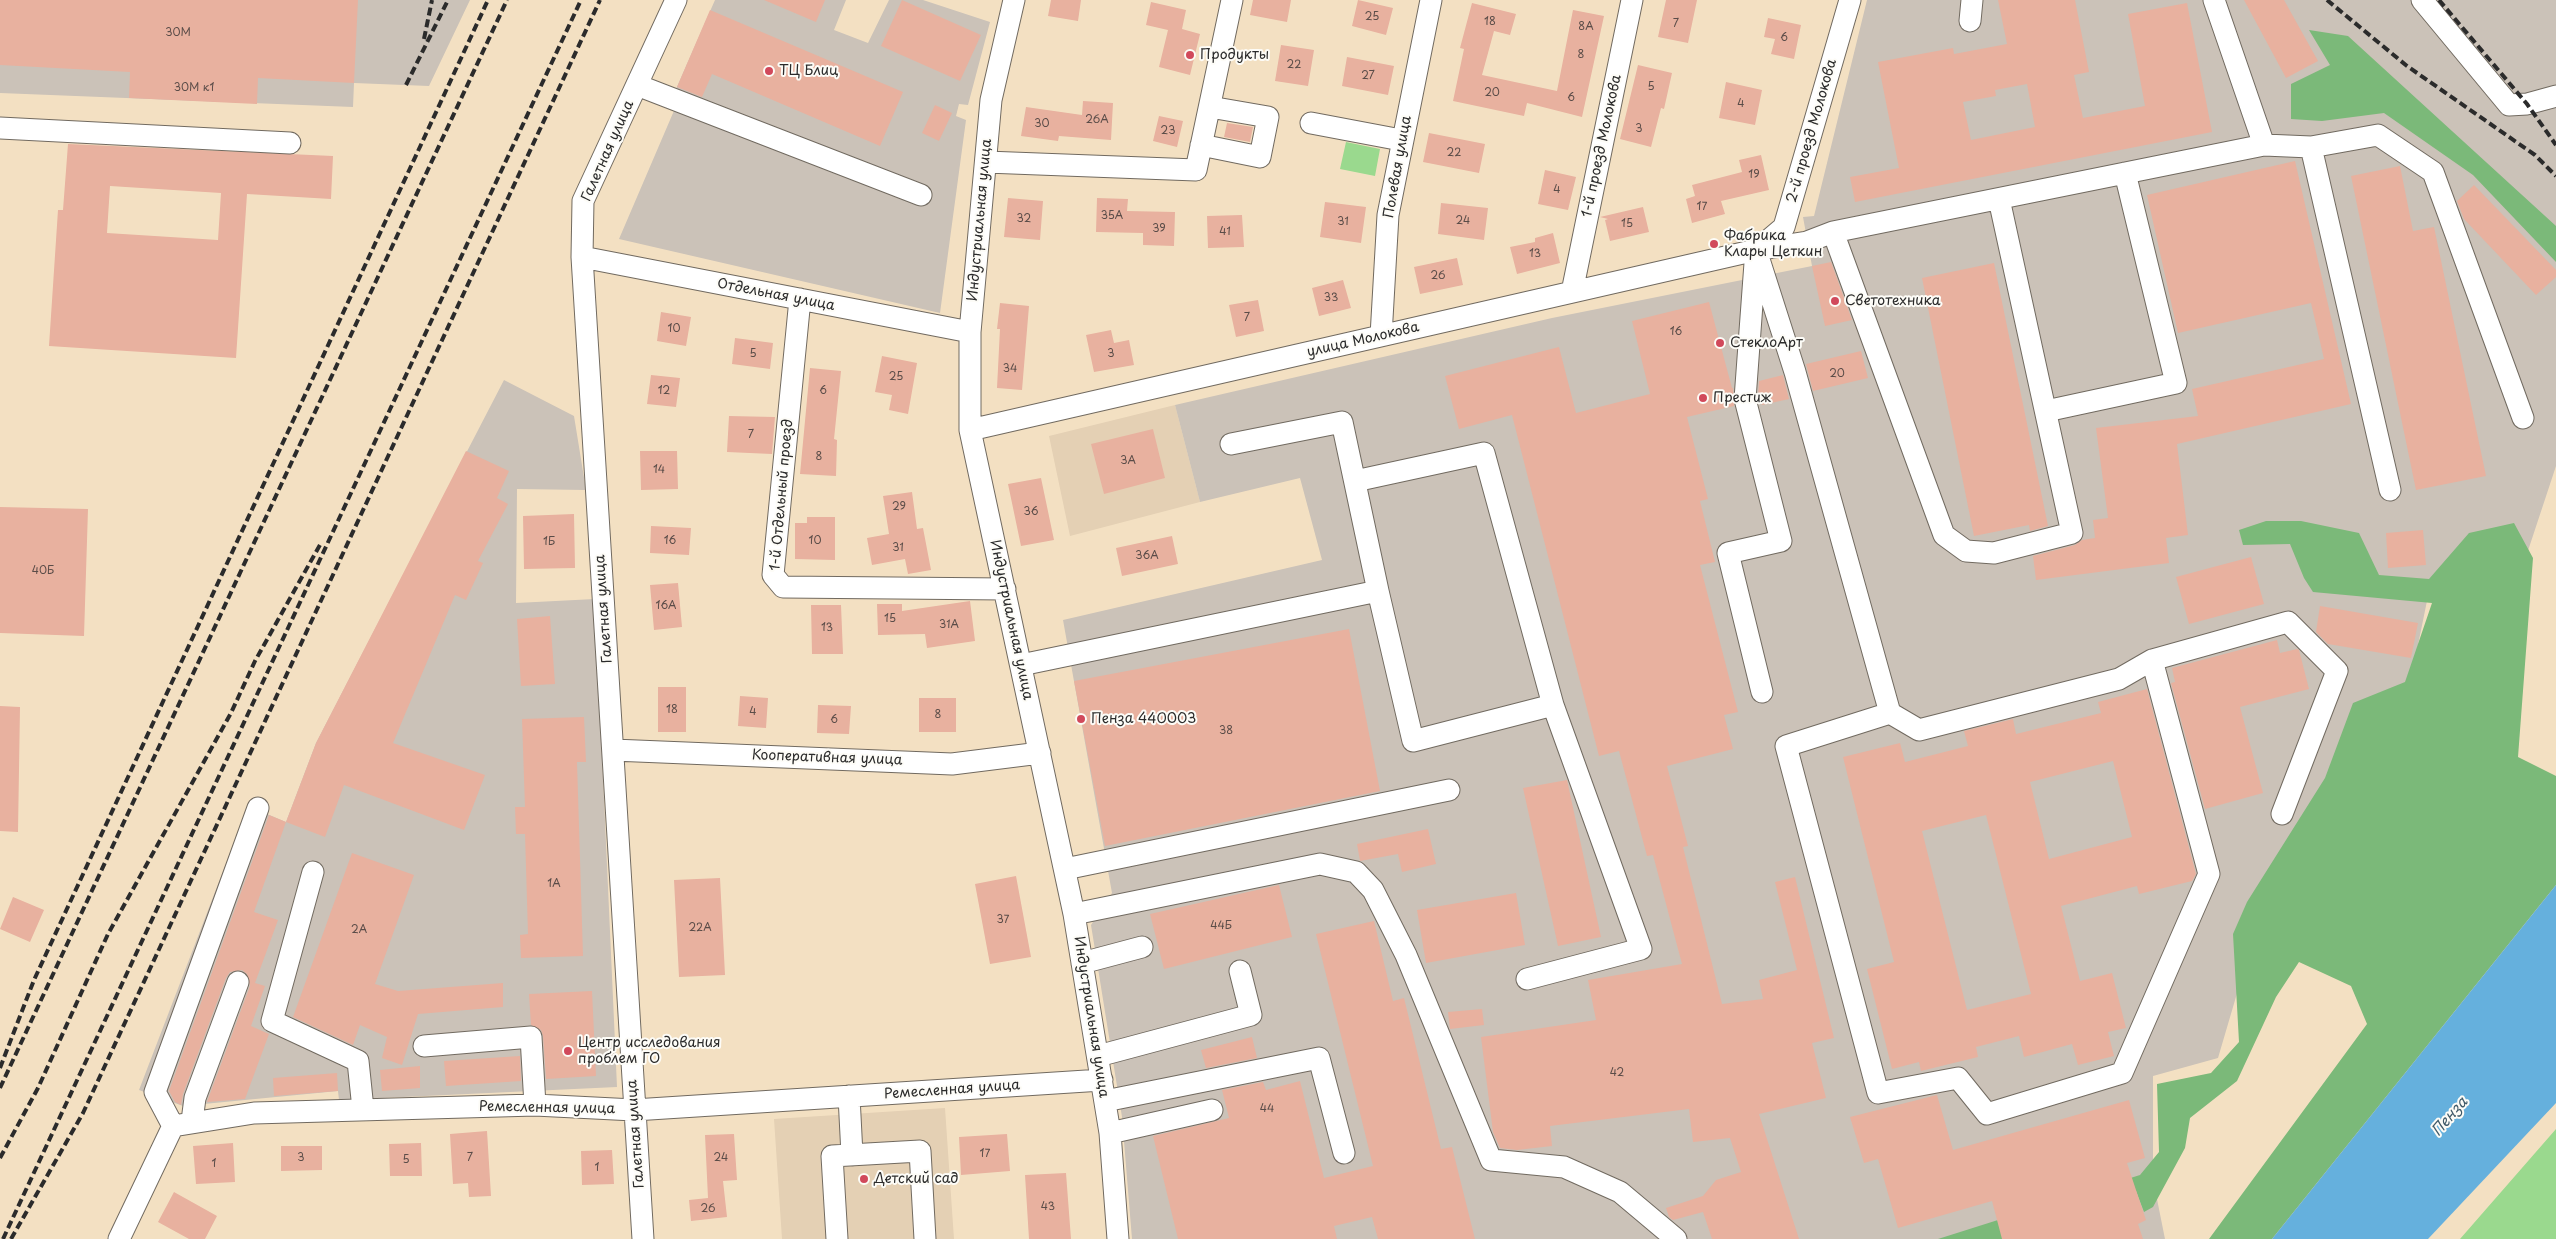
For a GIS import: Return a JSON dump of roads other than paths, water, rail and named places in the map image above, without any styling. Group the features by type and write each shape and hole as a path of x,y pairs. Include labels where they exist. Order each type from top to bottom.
{"street":[{"name":"Галетная улица","path":"643,1239 582,257 583,201 676,0"},
{"name":"Индустриальная улица","path":"1014,0 992,100 970,332 970,430 1074,914 1106,1101 1118,1239"},
{"path":"986,162 1196,170 1232,0"},
{"name":"Полевая улица","path":"1381,336 1388,215 1401,140 1431,0"},
{"name":"1-й проезд Молокова","path":"1572,292 1632,0"},
{"name":"2-й проезд Молокова","path":"1756,250 1784,227 1850,0"},
{"path":"1970,21 1972,0"},
{"path":"2214,0 2264,145"},
{"path":"2422,0 2509,105 2528,104 2556,96"},
{"path":"637,85 921,195"},
{"path":"1201,145 1260,157 1268,117 1210,107"},
{"path":"1311,123 1401,140"},
{"path":"0,128 290,143"},
{"name":"улица Молокова","path":"970,430 1756,250 1806,242 1833,232 2264,145 2311,147 2378,135 2432,172 2523,418"},
{"path":"2311,147 2390,490"},
{"path":"2046,412 2176,383 2125,173"},
{"path":"1833,232 1944,535 1966,551 1994,553 2072,533 1999,199"},
{"path":"1756,250 1745,399 1781,541 1728,553 1762,692"},
{"path":"1756,250 1795,372 1890,713 1919,730 2118,679 2152,660 2288,622 2337,671 2282,814"},
{"name":"Отдельная улица","path":"582,257 970,332"},
{"name":"1-й Отдельный проезд","path":"800,299 774,576 783,587 1005,589"},
{"path":"1231,444 1342,422 1413,741 1553,705"},
{"path":"1355,481 1484,453 1553,705 1641,949 1527,979"},
{"path":"1021,665 1378,590"},
{"path":"1890,713 1786,746 1878,1093 1958,1078 1987,1114 2122,1073 2208,874 2152,660"},
{"name":"Кооперативная улица","path":"613,750 952,764 1040,753"},
{"path":"1064,869 1449,790"},
{"path":"182,1124 156,1092 258,808"},
{"path":"1074,914 1320,864 1356,872 1373,890 1406,955 1491,1160 1564,1167 1620,1192 1676,1239"},
{"path":"313,872 272,1021 358,1061 363,1109"},
{"path":"1082,963 1142,947"},
{"path":"1098,1056 1251,1015 1240,971"},
{"path":"119,1239 195,1098 238,982"},
{"path":"424,1046 531,1037 536,1105"},
{"path":"1106,1101 1319,1058 1344,1152"},
{"name":"Ремесленная улица","path":"182,1124 254,1113 363,1109 536,1105 634,1110 1102,1080"},
{"path":"849,1096 852,1155"},
{"path":"1110,1133 1212,1110"},
{"path":"837,1239 832,1156 920,1151 925,1239"}],"water":[{"name":"Пенза","path":"2556,885 2556,1103 2428,1239 2272,1239"}],"railway":[{"path":"424,39 432,0"},
{"path":"406,85 448,0"},
{"path":"0,1068 34,980 488,0"},
{"path":"0,1088 507,0"},
{"path":"3,1239 581,0"},
{"path":"11,1239 83,1113 600,0"},
{"path":"2327,0 2407,66 2535,155 2556,176"},
{"path":"2439,0 2527,104 2556,145"},
{"path":"0,1158 38,1088 108,934 231,713 255,661 321,543"}],"place":[{"name":"Продукты","path":"1190,55"},
{"name":"ТЦ Блиц","path":"769,71"},
{"name":"Фабрика Клары Цеткин","path":"1714,244"},
{"name":"Светотехника","path":"1835,301"},
{"name":"СтеклоАрт","path":"1720,343"},
{"name":"Престиж","path":"1703,398"},
{"name":"Пенза 440003","path":"1081,719"},
{"name":"Центр исследования проблем ГО","path":"568,1051"},
{"name":"Детский сад","path":"864,1179"}]}
